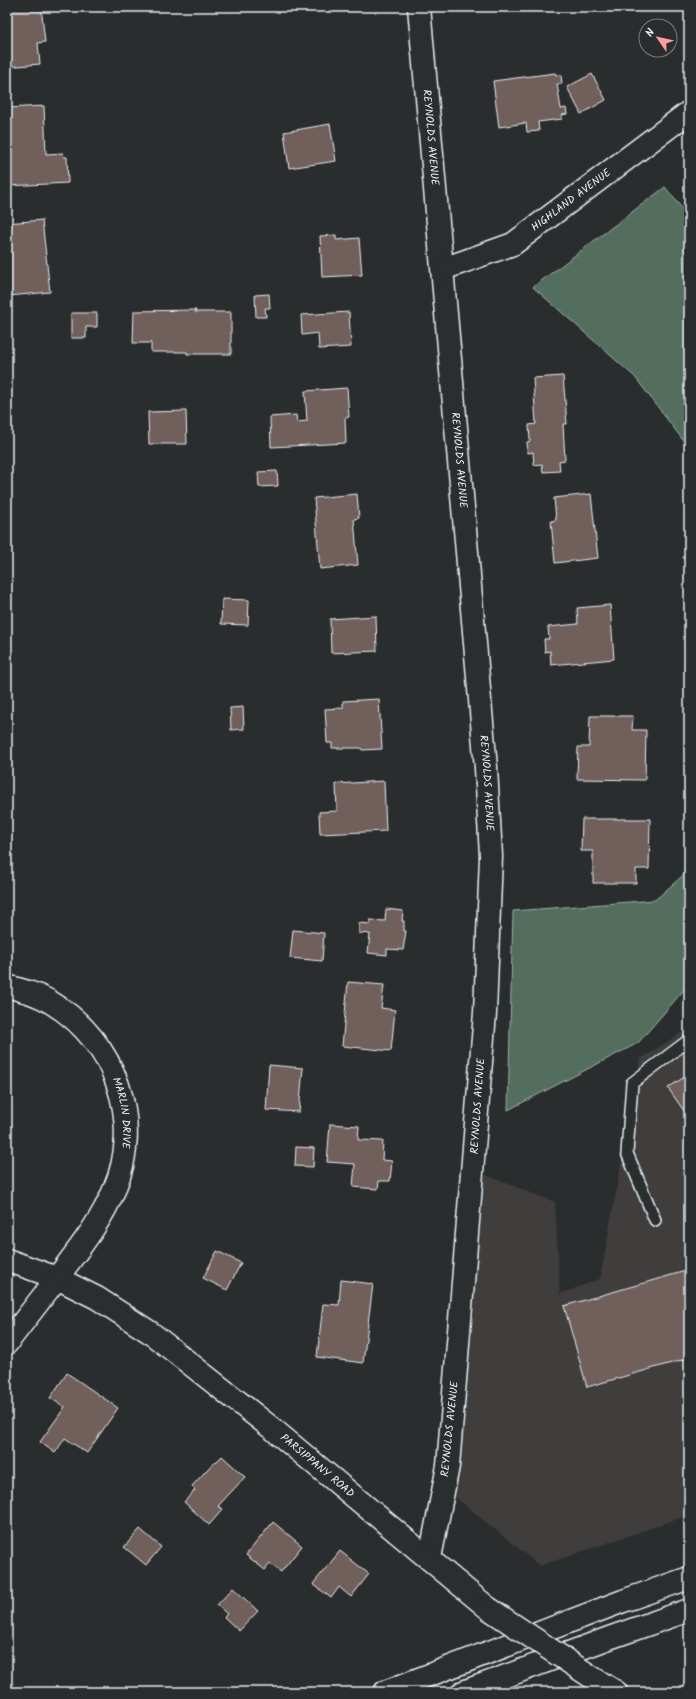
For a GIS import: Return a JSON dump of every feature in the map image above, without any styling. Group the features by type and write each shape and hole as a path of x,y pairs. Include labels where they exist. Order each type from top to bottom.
{"street":[{"name":"REYNOLDS AVENUE","path":"419,7 486,768 491,856 485,1013 468,1236 448,1466 430,1558"},
{"name":"HIGHLAND AVENUE","path":"443,269 513,244 689,112"},
{"name":"MARLIN DRIVE","path":"7,986 36,995 52,1003 76,1020 93,1037 112,1068 118,1085 125,1112 126,1138 125,1156 114,1190 88,1236 7,1343"},
{"name":"PARSIPPANY ROAD","path":"7,1260 57,1278 98,1298 151,1333 274,1430 430,1558 488,1608 616,1692"},
{"path":"385,1692 623,1600 689,1578"},
{"path":"463,1692 608,1638 689,1610"}],"lane":[{"path":"655,1220 627,1153 632,1083 689,1040"}],"shaded area":[{"path":"689,1028 689,1515 540,1566 439,1484 468,1168 555,1202 560,1294 600,1279 640,1059"}],"green space":[{"path":"665,187 689,217 689,448 635,377 533,287"},
{"path":"689,870 689,984 638,1043 508,1110 513,911 655,900"}],"building":[{"path":"7,7 41,7 45,42 38,43 40,64 7,67"},
{"path":"555,73 556,75 561,75 562,84 557,84 561,109 566,108 567,114 562,115 562,119 538,122 539,131 527,132 526,123 499,127 493,81"},
{"path":"592,74 606,100 581,114 567,87"},
{"path":"44,106 46,154 63,153 64,157 67,157 68,183 7,186 7,108"},
{"path":"330,124 336,161 289,168 284,132"},
{"path":"42,220 50,292 9,296 7,276 7,223"},
{"path":"336,235 336,240 359,238 362,275 322,277 320,236"},
{"path":"269,294 270,308 265,308 266,317 256,317 255,295"},
{"path":"196,310 195,312 231,312 231,354 151,352 151,343 133,343 134,311"},
{"path":"349,312 351,347 319,349 318,333 302,335 301,315"},
{"path":"71,313 97,313 97,327 86,327 86,338 71,338"},
{"path":"563,376 567,424 563,424 565,460 559,461 560,471 543,472 542,464 534,465 533,452 528,453 527,442 530,441 529,425 536,424 533,378"},
{"path":"347,388 349,417 345,418 346,443 271,447 270,417 296,415 297,422 307,421 305,391"},
{"path":"186,411 187,444 149,444 148,412"},
{"path":"277,471 278,486 259,487 258,472"},
{"path":"357,494 359,518 354,519 358,565 320,569 314,498"},
{"path":"591,494 598,558 555,563 551,521 556,520 554,498"},
{"path":"222,599 249,600 248,625 221,624"},
{"path":"610,605 614,659 551,665 550,651 545,652 544,639 549,639 548,627 578,624 577,608"},
{"path":"376,616 377,651 331,653 330,619"},
{"path":"379,699 382,749 362,750 361,748 332,748 332,743 327,743 325,709 343,708 343,701"},
{"path":"243,707 244,729 231,730 230,708"},
{"path":"590,716 633,716 632,730 646,730 645,780 577,779 578,747 589,747"},
{"path":"384,781 386,831 320,834 319,812 337,811 336,784"},
{"path":"582,819 650,819 649,869 636,869 636,883 593,883 593,851 581,851"},
{"path":"386,909 403,911 402,921 404,921 404,931 406,931 403,950 387,949 387,955 368,953 370,934 359,933 359,923 370,924 370,920 385,921"},
{"path":"293,930 324,933 322,961 290,958"},
{"path":"348,982 384,985 381,1008 395,1010 391,1051 342,1046"},
{"path":"269,1065 303,1068 299,1112 266,1110"},
{"path":"689,1074 689,1118 668,1088"},
{"path":"330,1124 359,1126 358,1140 383,1141 382,1160 392,1161 390,1181 379,1181 378,1189 353,1187 355,1164 327,1162"},
{"path":"296,1147 314,1148 313,1167 295,1166"},
{"path":"217,1251 241,1263 227,1290 203,1278"},
{"path":"689,1270 689,1358 587,1387 564,1306"},
{"path":"341,1280 373,1284 363,1363 317,1357 323,1304 339,1305"},
{"path":"67,1373 118,1408 87,1453 65,1438 55,1453 40,1442 65,1407 50,1398"},
{"path":"222,1456 245,1477 218,1506 223,1509 209,1525 184,1502 195,1490 192,1486 215,1461 216,1462"},
{"path":"273,1522 302,1546 281,1572 270,1564 265,1570 246,1555"},
{"path":"140,1529 161,1547 146,1565 124,1547"},
{"path":"340,1551 369,1574 351,1597 339,1587 331,1598 313,1584"},
{"path":"233,1588 258,1611 239,1631 224,1617 227,1614 217,1605"}]}
